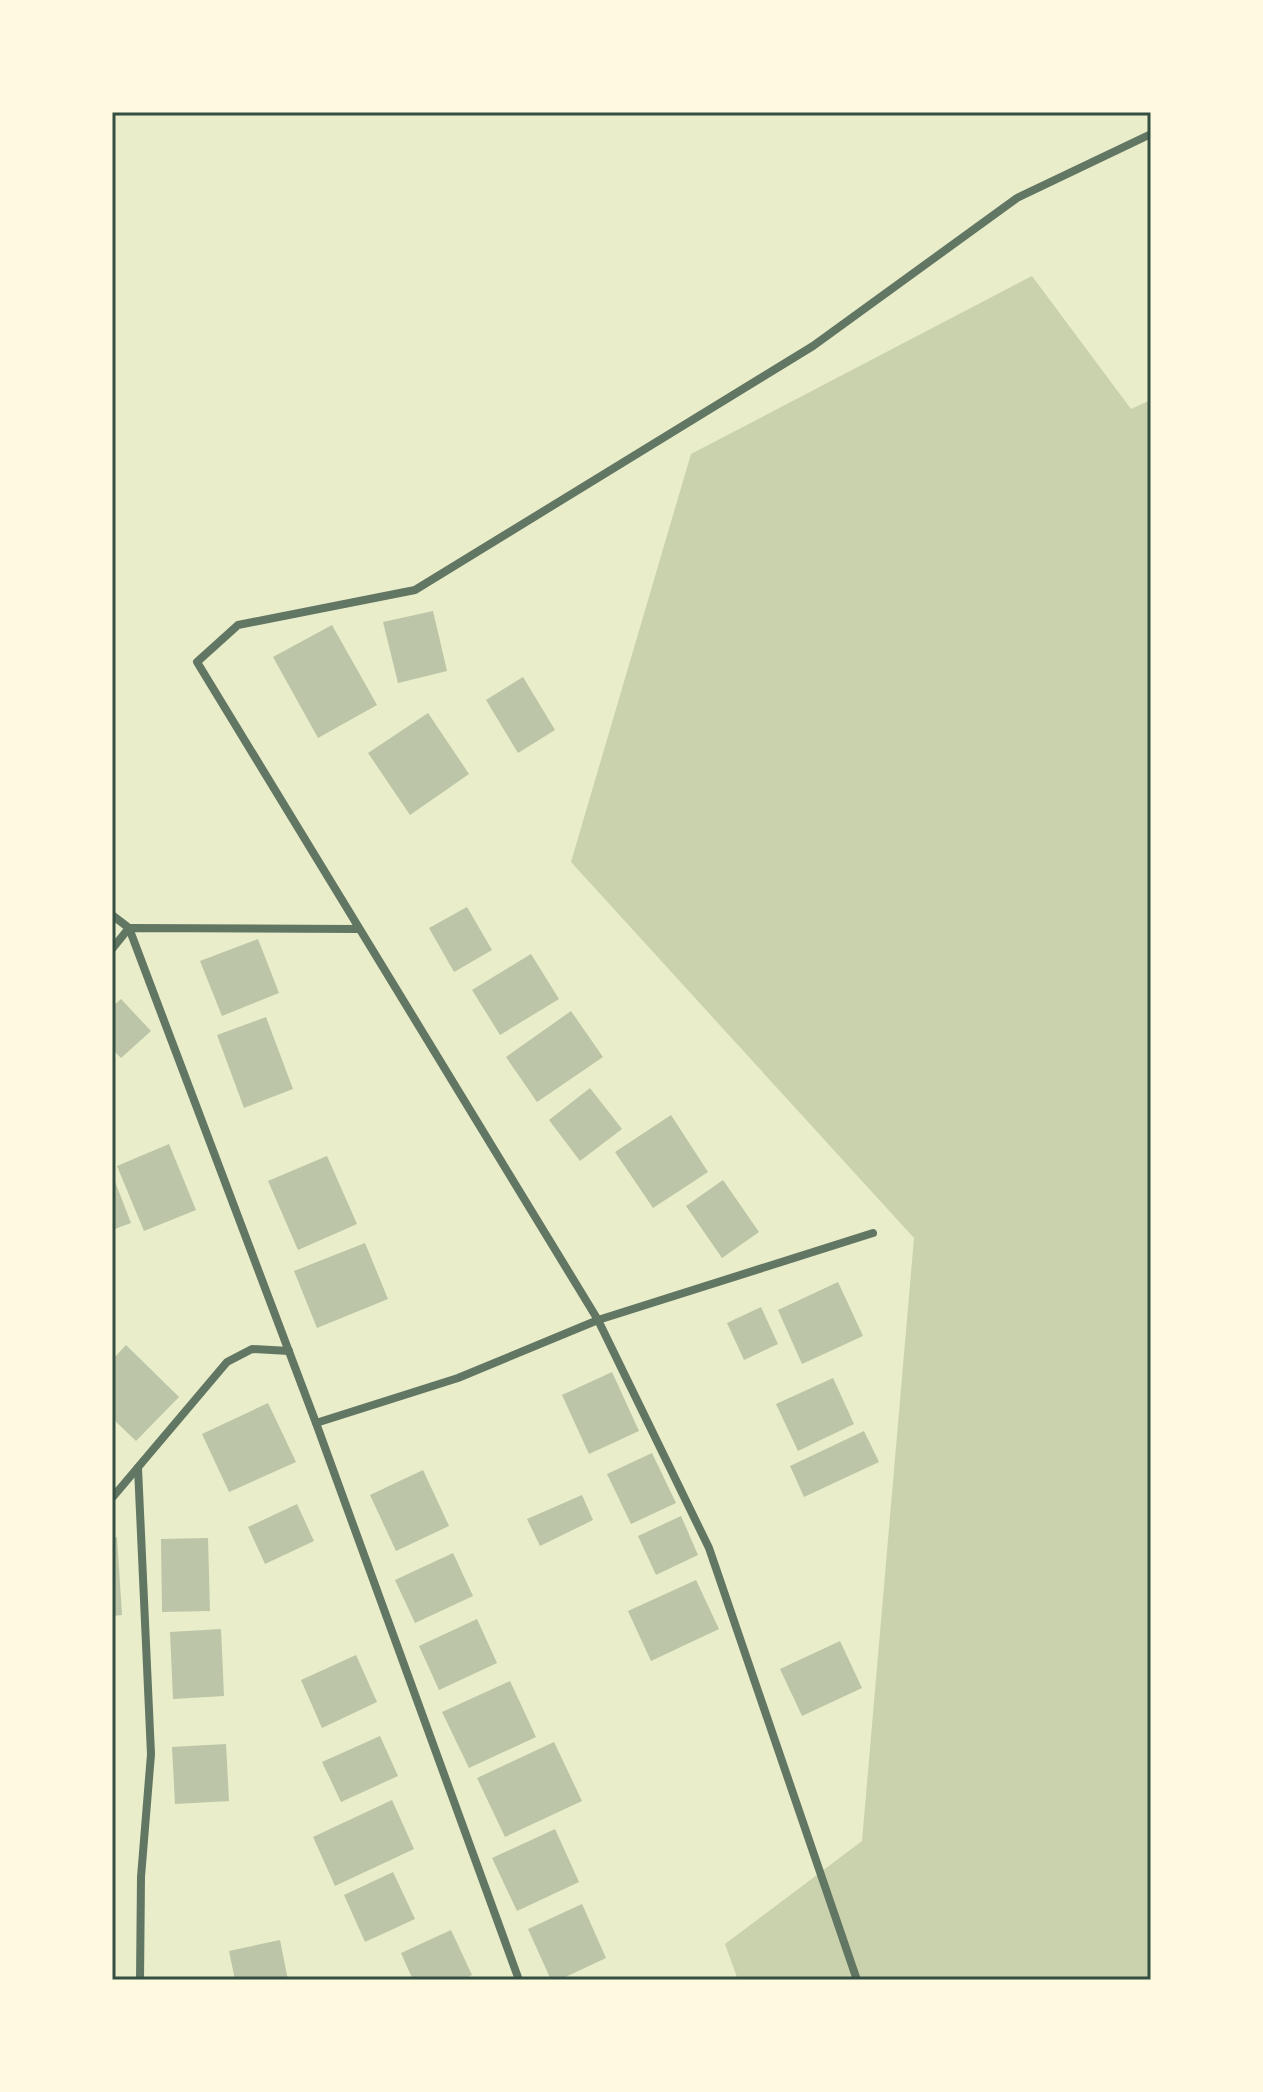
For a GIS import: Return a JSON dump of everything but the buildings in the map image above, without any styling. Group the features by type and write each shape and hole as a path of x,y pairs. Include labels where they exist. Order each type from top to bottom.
{"street":[{"path":"857,1980 709,1548 598,1320 197,662 238,625 415,590 813,346 1017,198 1151,134"},
{"path":"112,915 129,928 316,1423 519,1980"},
{"path":"129,928 358,929"},
{"path":"112,949 129,928"},
{"path":"316,1423 458,1378 598,1320 873,1233"},
{"path":"112,1498 227,1362 252,1349 289,1351"},
{"path":"138,1468 151,1754 141,1877 140,1980"}],"green space":[{"path":"1032,276 1131,409 1151,400 1151,1980 738,1980 725,1944 862,1841 914,1238 571,862 691,454"}]}
